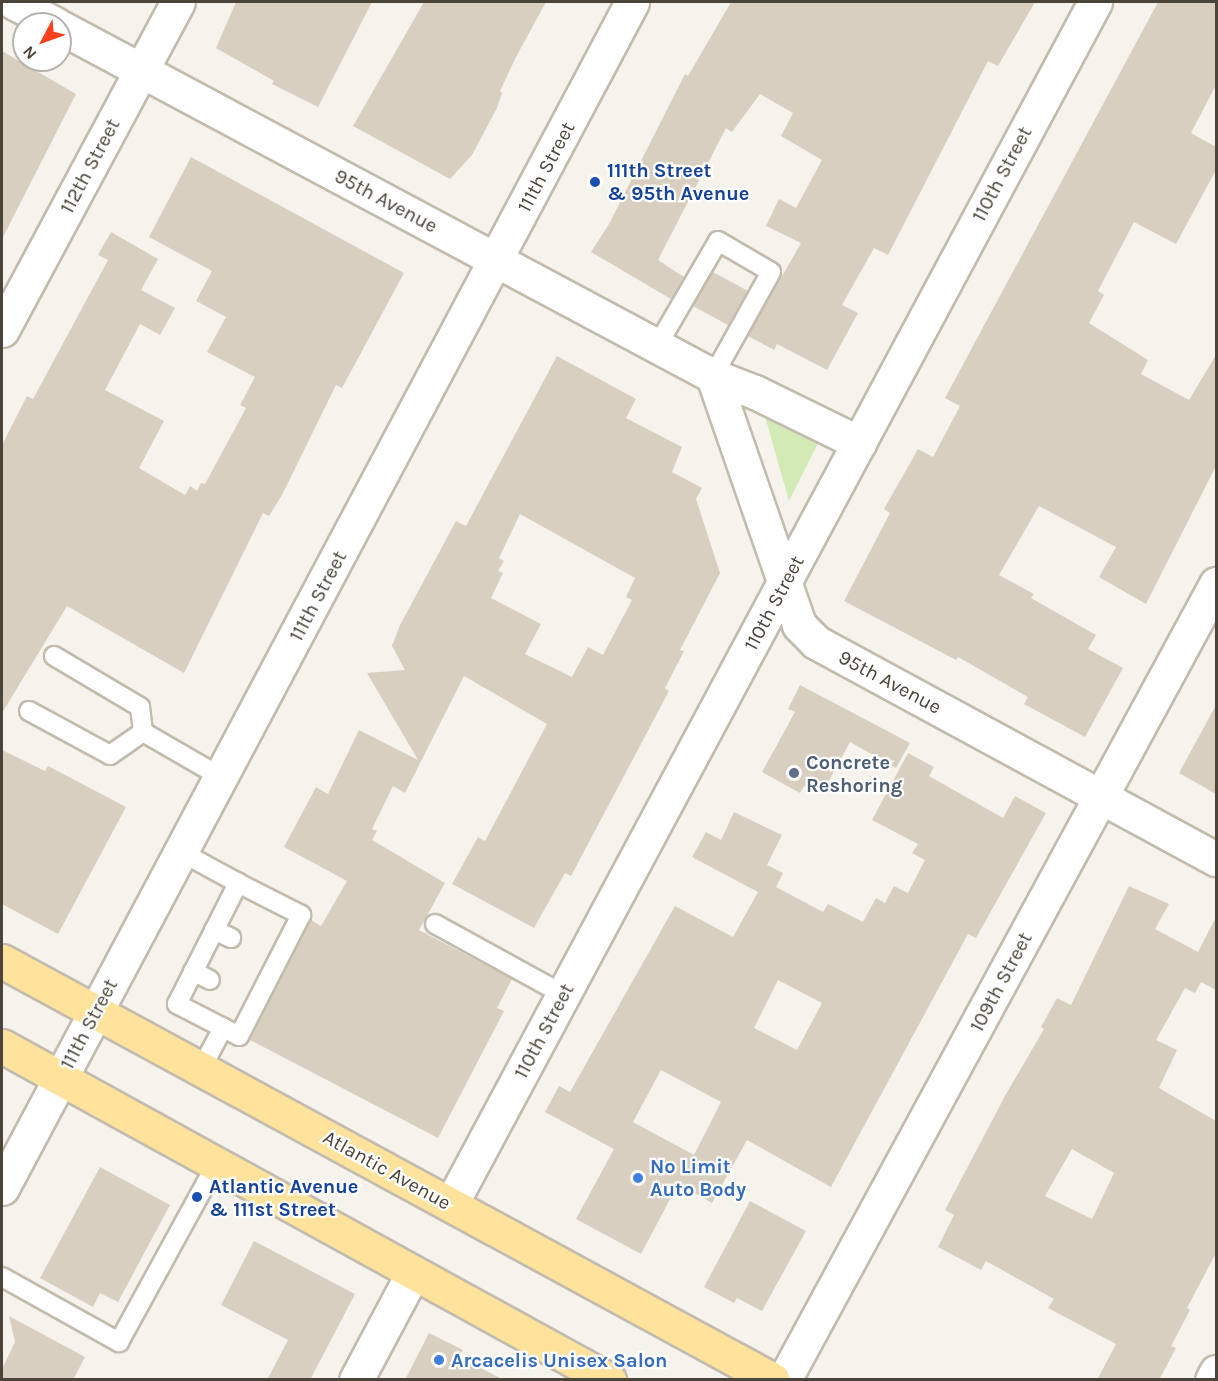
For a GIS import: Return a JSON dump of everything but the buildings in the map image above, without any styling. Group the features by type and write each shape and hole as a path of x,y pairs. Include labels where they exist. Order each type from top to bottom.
{"main road":[{"name":"Atlantic Avenue","path":"2,961 773,1380"},
{"path":"2,1047 609,1380"}],"street":[{"path":"13,2 32,12"},
{"name":"112th Street","path":"2,330 178,2"},
{"name":"111th Street","path":"2,1188 497,260 632,2"},
{"name":"110th Street","path":"451,1204 1095,2"},
{"name":"95th Avenue","path":"72,33 713,376 755,392 859,443"},
{"name":"95th Avenue","path":"713,376 784,585 800,625 816,642 1216,859"},
{"name":"109th Street","path":"784,1380 1216,584"},
{"path":"357,1380 413,1273"},
{"path":"1212,1380 1216,1372"}],"lane":[{"path":"657,346 718,241 771,272 713,376"},
{"path":"54,656 140,707 143,732"},
{"path":"29,711 110,755 143,732"},
{"path":"143,732 221,777"},
{"path":"181,852 301,915 274,960 252,1003 239,1036 177,1004 238,883"},
{"path":"435,924 564,995"},
{"path":"214,930 231,938"},
{"path":"193,971 210,980"},
{"path":"201,1070 223,1028"},
{"path":"2,1277 119,1342 216,1165"}],"green space":[{"path":"764,413 819,441 789,501"}],"place":[{"name":"111th Street & 95th Avenue","path":"595,182"},
{"name":"Concrete Reshoring","path":"794,773"},
{"name":"No Limit Auto Body","path":"638,1178"},
{"name":"Atlantic Avenue & 111st Street","path":"197,1197"},
{"name":"Arcacelis Unisex Salon","path":"439,1360"}]}
